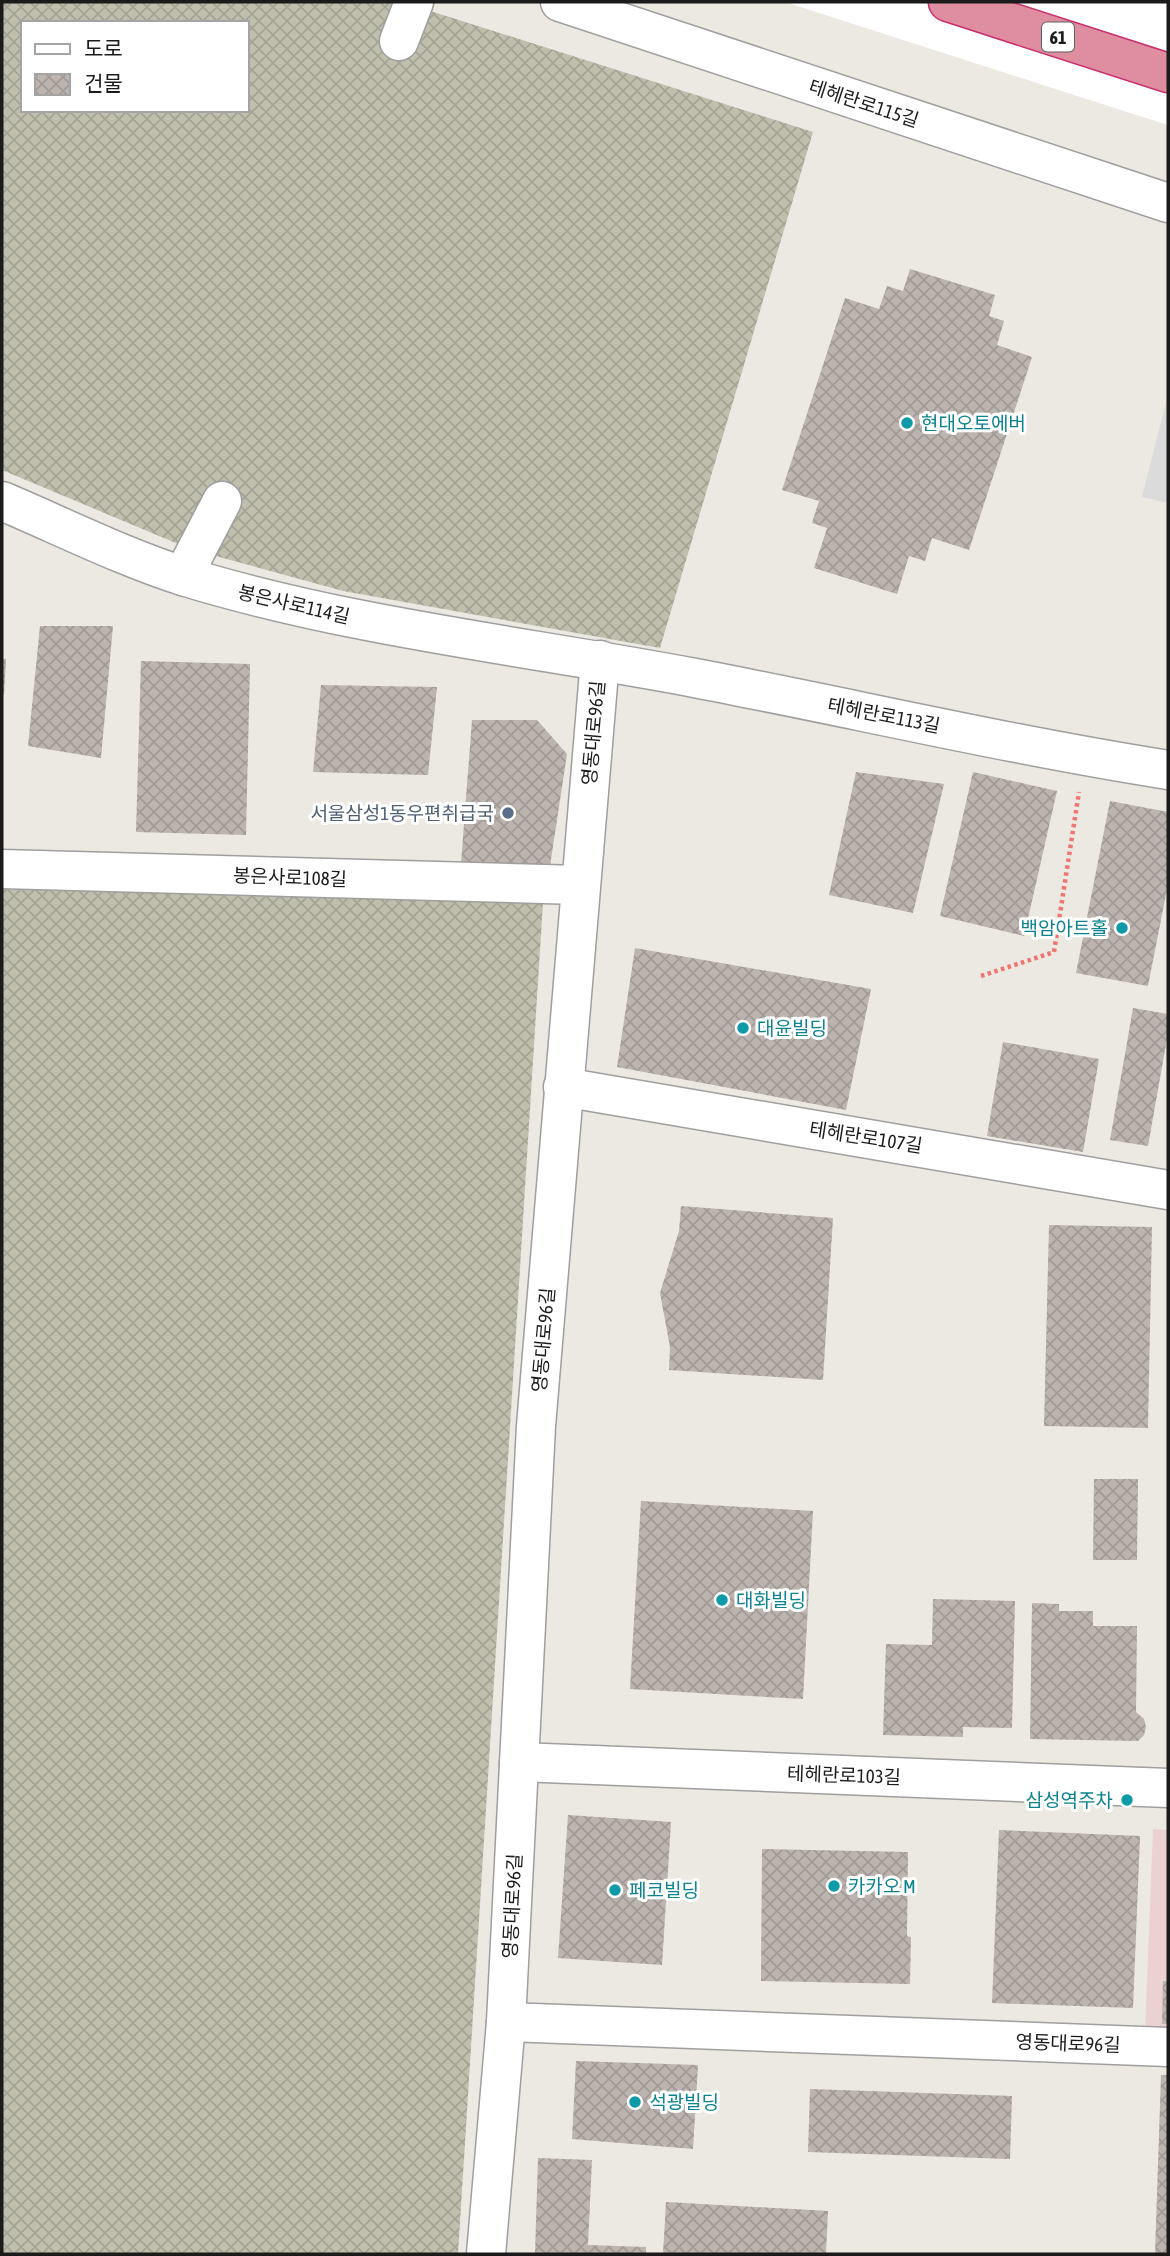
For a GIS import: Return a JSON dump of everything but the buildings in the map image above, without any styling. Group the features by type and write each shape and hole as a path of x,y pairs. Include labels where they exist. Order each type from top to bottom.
{"highway":[{"name":"61","path":"948,2 1168,73"}],"street":[{"path":"399,41 414,2"},
{"name":"테헤란로115길","path":"560,2 1168,204"},
{"path":"183,576 222,500"},
{"name":"봉은사로114길","path":"2,502 183,576 315,612 600,660"},
{"name":"테헤란로113길","path":"600,660 881,713 1085,757 1168,770"},
{"name":"영동대로96길","path":"486,2254 506,2022 536,1426 579,885 600,660"},
{"name":"봉은사로108길","path":"2,869 579,885"},
{"name":"테헤란로107길","path":"563,1087 1168,1190"},
{"name":"테헤란로103길","path":"519,1762 1168,1788"},
{"name":"영동대로96길","path":"506,2022 1168,2047"}],"path":[{"path":"981,976 1054,952 1085,757"}],"shaded area":[{"path":"2,2 402,2 813,132 660,648 343,591 190,549 2,470"},
{"path":"1168,395 1168,503 1142,497"},
{"path":"2,889 543,902 458,2254 2,2254"},
{"path":"1153,1829 1168,1830 1168,2032 1145,2032"}],"pier":[{"path":"785,2 1168,2 1168,125 1130,113"}],"place":[{"name":"현대오토에버","path":"907,423"},
{"name":"서울삼성1동우편취급국","path":"508,813"},
{"name":"백암아트홀","path":"1122,928"},
{"name":"대윤빌딩","path":"743,1028"},
{"name":"대화빌딩","path":"722,1600"},
{"name":"삼성역주차","path":"1127,1800"},
{"name":"카카오 M","path":"834,1886"},
{"name":"페코빌딩","path":"615,1890"},
{"name":"석광빌딩","path":"635,2102"}]}
